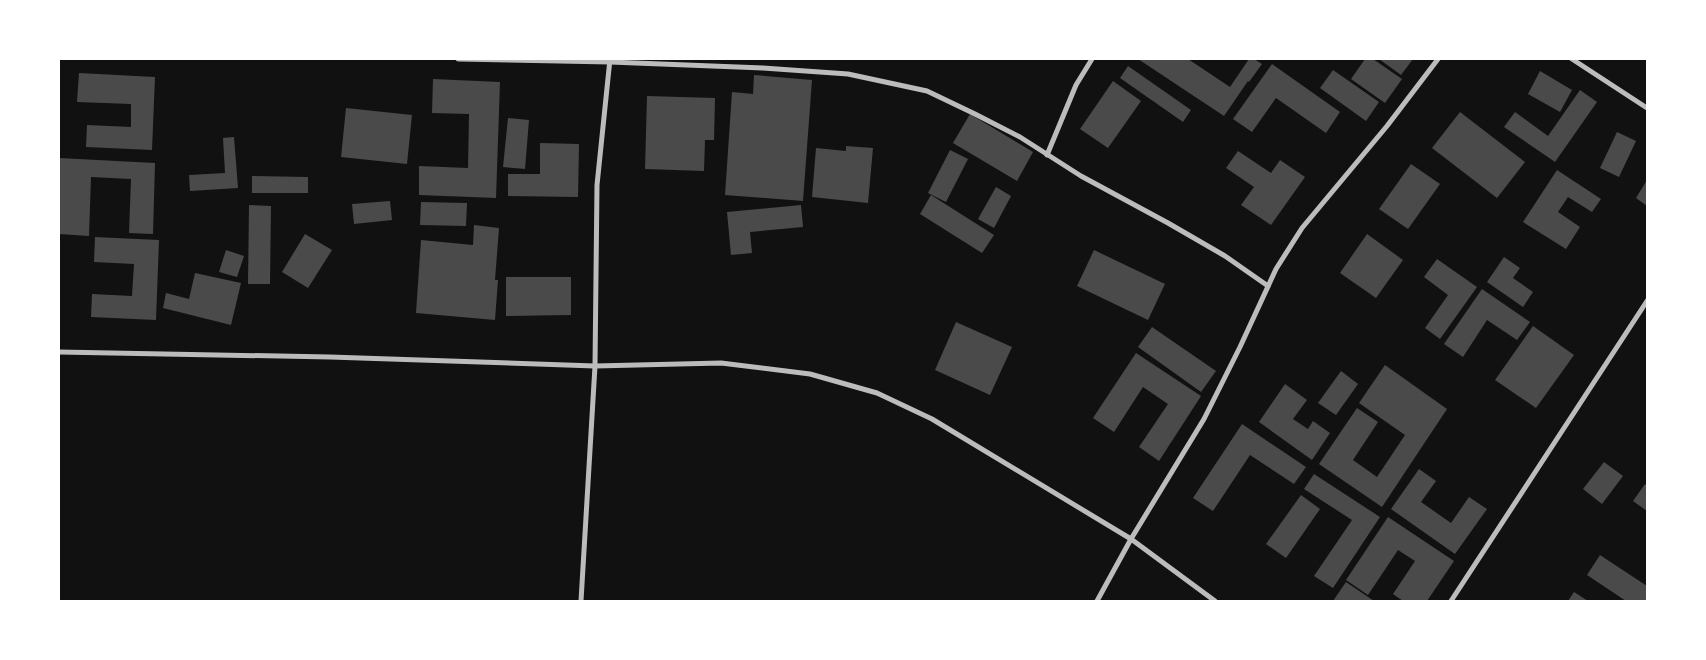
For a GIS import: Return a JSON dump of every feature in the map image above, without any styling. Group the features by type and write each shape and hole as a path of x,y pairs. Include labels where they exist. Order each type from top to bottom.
{"street":[{"path":"458,59 610,60 763,68 856,76 927,91 1020,137 1082,176 1209,247 1268,286"},
{"path":"1047,155 1076,85 1092,59"},
{"path":"1097,601 1131,539 1204,419 1276,269 1302,228 1387,126 1438,59"},
{"path":"1572,59 1647,108"},
{"path":"581,601 595,366 597,185 610,60"},
{"path":"1450,601 1647,301"},
{"path":"59,352 330,357 595,366 721,363 810,374 877,393 932,419 1131,539 1215,601"}],"building":[{"path":"1138,59 1188,59 1230,87 1249,59 1254,59 1262,64 1224,116"},
{"path":"1365,59 1373,59 1402,79 1385,103 1351,79"},
{"path":"1379,59 1413,59 1401,75"},
{"path":"1272,64 1340,112 1326,133 1276,98 1252,132 1233,119"},
{"path":"1128,66 1191,110 1183,122 1120,78"},
{"path":"1333,70 1379,102 1366,121 1320,88"},
{"path":"1540,71 1572,90 1560,112 1528,94"},
{"path":"79,73 155,77 152,150 86,147 87,125 131,127 131,104 77,102"},
{"path":"754,75 812,80 803,201 725,195 732,92 753,94"},
{"path":"433,79 500,82 496,198 419,195 419,166 468,168 469,114 432,113"},
{"path":"1113,81 1141,101 1108,148 1080,129"},
{"path":"1580,90 1597,102 1555,162 1504,127 1515,112 1548,136"},
{"path":"647,96 715,98 714,140 705,140 704,171 645,169"},
{"path":"346,108 412,115 407,164 341,157"},
{"path":"1460,112 1525,162 1497,198 1432,148"},
{"path":"970,114 1033,152 1017,181 953,143"},
{"path":"508,118 529,120 525,169 503,167"},
{"path":"1617,132 1636,141 1619,177 1600,168"},
{"path":"234,137 238,188 190,191 189,175 225,173 223,138"},
{"path":"540,143 579,144 578,197 508,196 508,174 540,174"},
{"path":"846,146 873,148 868,203 812,197 816,148 846,151"},
{"path":"950,150 968,159 946,202 928,193"},
{"path":"1238,151 1271,173 1280,160 1305,177 1271,225 1241,205 1254,187 1226,168"},
{"path":"59,158 155,163 153,234 129,233 131,179 91,177 89,236 59,234"},
{"path":"1411,164 1440,184 1408,229 1379,209"},
{"path":"1557,170 1601,199 1592,212 1568,197 1558,212 1580,227 1566,249 1523,222"},
{"path":"252,176 308,177 308,193 252,193"},
{"path":"1647,180 1647,206 1636,198"},
{"path":"996,187 1011,196 994,228 978,219"},
{"path":"931,195 994,235 982,253 920,214"},
{"path":"390,201 392,220 354,224 352,204"},
{"path":"421,202 467,203 466,226 420,225"},
{"path":"249,205 271,206 270,284 248,284"},
{"path":"801,205 803,227 750,232 752,253 731,255 727,212"},
{"path":"474,225 499,228 495,280 498,280 495,320 416,313 421,240 473,245"},
{"path":"305,234 332,250 308,288 282,272"},
{"path":"1367,234 1403,260 1376,298 1340,273"},
{"path":"95,237 159,240 156,320 91,317 92,294 132,296 134,264 94,262"},
{"path":"226,250 244,256 237,277 219,272"},
{"path":"1094,250 1165,284 1148,320 1077,286"},
{"path":"1504,257 1520,268 1513,278 1533,292 1523,307 1487,282"},
{"path":"1437,259 1477,287 1440,339 1425,328 1448,295 1424,277"},
{"path":"195,273 241,283 231,325 163,308 166,293 189,299"},
{"path":"506,277 571,277 571,315 506,316"},
{"path":"1482,289 1530,322 1517,340 1487,320 1463,357 1444,344"},
{"path":"956,322 1012,347 990,395 935,370"},
{"path":"1533,326 1574,355 1536,408 1495,380"},
{"path":"1152,327 1216,371 1201,392 1138,347"},
{"path":"1136,353 1201,396 1159,461 1139,447 1168,404 1143,387 1114,432 1093,418"},
{"path":"1385,365 1447,409 1382,507 1319,464 1357,408 1378,422 1353,460 1377,477 1405,435 1359,403"},
{"path":"1341,371 1358,384 1336,415 1318,403"},
{"path":"1285,384 1307,400 1293,419 1308,429 1313,421 1330,433 1312,460 1259,422"},
{"path":"1242,424 1306,467 1294,484 1250,455 1213,511 1193,498"},
{"path":"1604,462 1623,476 1602,504 1583,489"},
{"path":"1419,469 1436,481 1421,502 1451,523 1469,497 1487,509 1455,554 1391,509"},
{"path":"1314,474 1380,517 1333,588 1314,576 1352,520 1304,489"},
{"path":"1645,484 1647,486 1647,511 1633,501"},
{"path":"1301,495 1320,509 1286,558 1266,544"},
{"path":"1388,517 1454,561 1427,601 1403,601 1393,594 1415,561 1398,550 1368,595 1346,580"},
{"path":"1600,555 1647,586 1647,601 1626,601 1587,575"},
{"path":"1346,582 1374,601 1333,601"},
{"path":"1574,592 1588,601 1568,601"}]}
